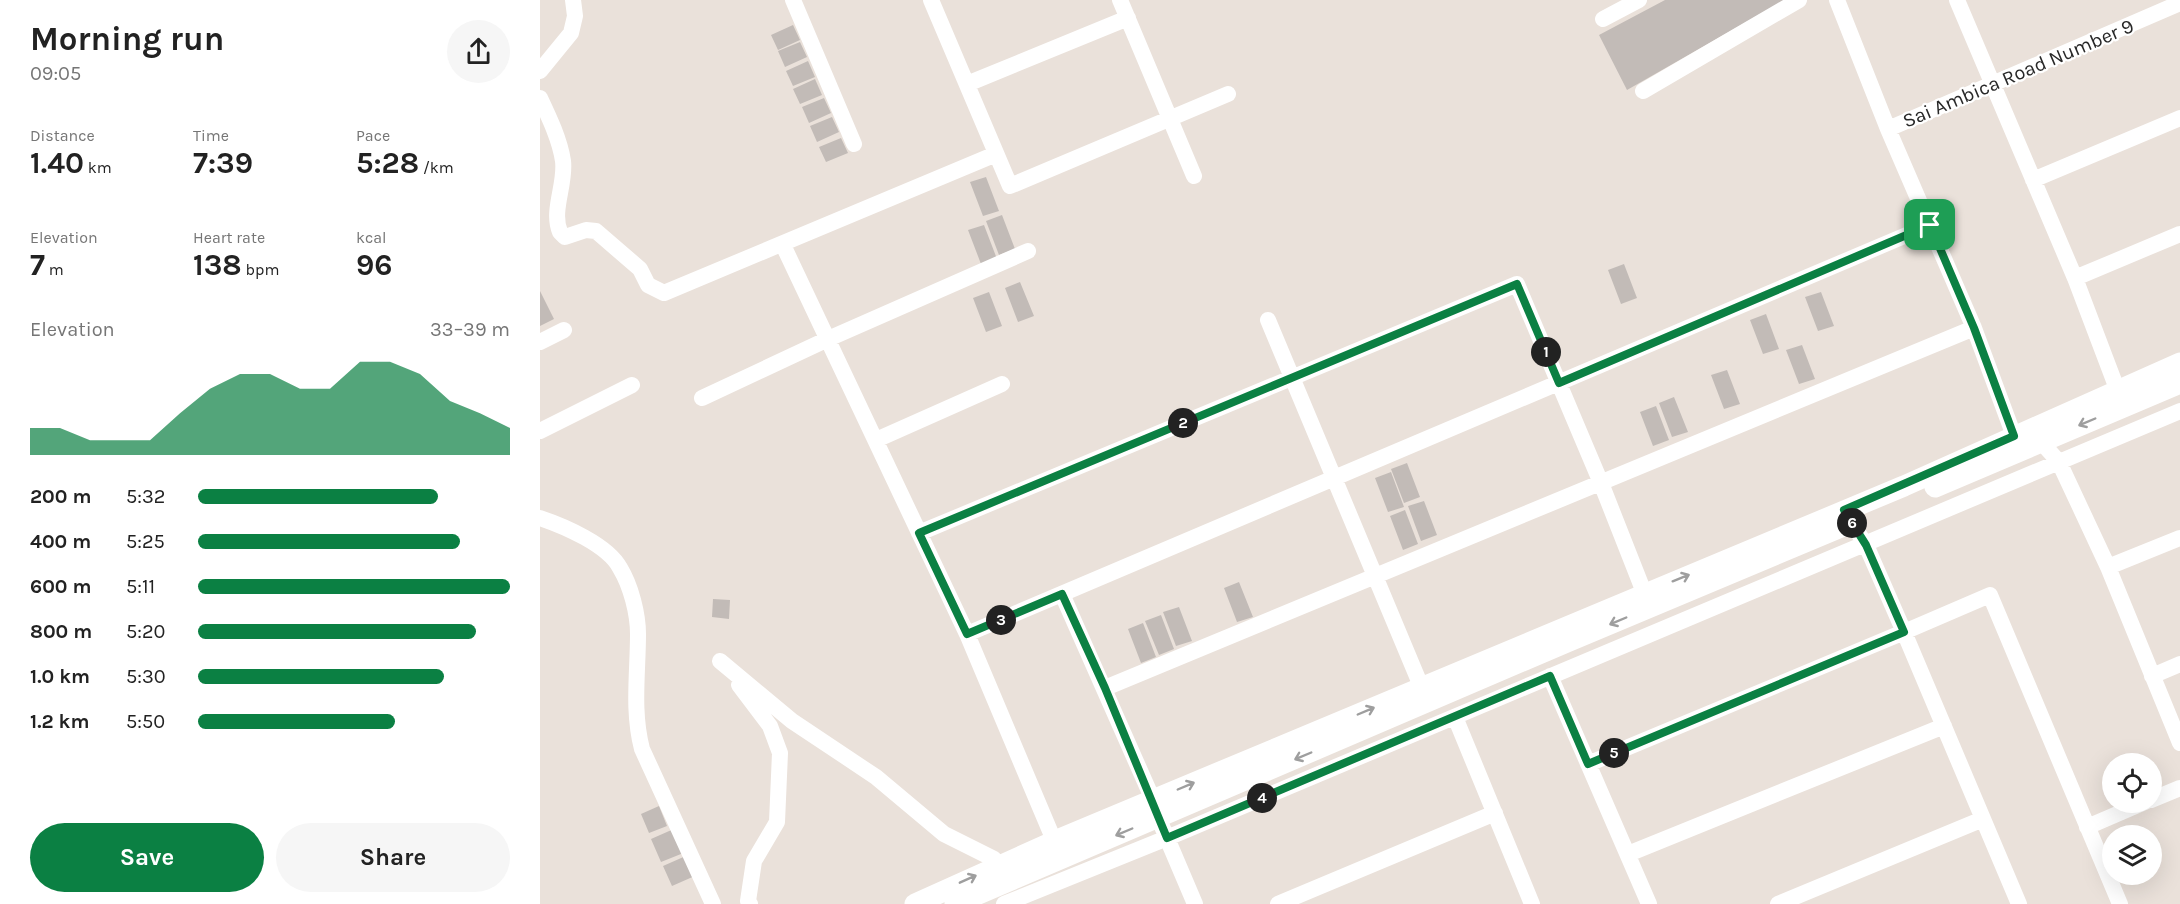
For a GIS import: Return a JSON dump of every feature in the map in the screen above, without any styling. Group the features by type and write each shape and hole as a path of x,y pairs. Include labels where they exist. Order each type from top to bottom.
{"street":[{"path":"540,71 572,33 575,16 573,0"},
{"path":"931,0 1010,186 1227,94"},
{"path":"1120,0 1194,176"},
{"path":"1603,19 1639,0"},
{"path":"1643,91 1799,0"},
{"path":"1838,0 1888,129 1974,328 2028,436 2053,453 2059,462 2108,567 2180,743"},
{"path":"1957,0 2075,278 2121,398"},
{"path":"800,2 854,144"},
{"name":"Sai Ambica Road Number 9","path":"1888,129 2180,3"},
{"path":"967,84 1128,18"},
{"path":"540,98 548,114 562,161 558,228 562,235 565,237 586,230 596,231 639,269 648,285 664,293 996,154"},
{"path":"2033,180 2180,118"},
{"path":"967,634 1930,225"},
{"path":"2075,278 2180,234"},
{"path":"783,245 967,634 1058,850"},
{"path":"702,398 1028,250"},
{"path":"919,533 1517,284 1647,600"},
{"path":"1268,320 1424,695"},
{"path":"1105,688 1974,328"},
{"path":"540,342 564,330"},
{"path":"2121,398 2180,363"},
{"path":"915,904 1003,873 1058,850 1848,516 2028,436 2121,398 2180,383"},
{"path":"876,440 1002,384"},
{"path":"540,431 632,385"},
{"path":"1004,904 1866,545 2180,411"},
{"path":"1848,516 1866,545 2019,904"},
{"path":"540,518 586,538 620,567 633,601 638,631 636,706 637,729 642,748 713,904"},
{"path":"2108,567 2180,538"},
{"path":"1062,594 1105,688 1195,904"},
{"path":"1588,764 1990,595 2120,904"},
{"path":"750,904 748,901 754,861 777,822 780,753 770,726 720,661 792,721 876,777 944,834 994,858 1003,873"},
{"path":"2152,676 2180,664"},
{"path":"1550,676 1649,904"},
{"path":"1455,717 1532,904"},
{"path":"1628,854 1944,726"},
{"path":"2162,795 2180,788"},
{"path":"1278,904 1495,813"},
{"path":"2087,827 2119,813"},
{"path":"1778,904 1983,819"},
{"path":"955,904 1003,873"}],"building":[{"path":"1665,0 1785,0 1627,90 1599,35"},
{"path":"793,25 800,40 778,50 771,35"},
{"path":"800,42 807,57 785,67 778,51"},
{"path":"808,61 815,77 793,86 786,71"},
{"path":"815,79 822,95 800,104 793,89"},
{"path":"824,98 831,113 809,123 802,107"},
{"path":"832,117 839,132 817,142 810,126"},
{"path":"841,138 848,153 826,162 819,147"},
{"path":"986,177 999,211 983,216 970,182"},
{"path":"1002,215 1015,249 999,255 986,221"},
{"path":"984,225 997,259 981,264 968,230"},
{"path":"1624,264 1637,298 1621,304 1608,270"},
{"path":"1020,282 1034,316 1018,322 1005,288"},
{"path":"540,291 554,319 540,326"},
{"path":"989,292 1002,326 986,332 973,298"},
{"path":"1821,292 1834,326 1818,331 1805,297"},
{"path":"1766,314 1779,349 1763,354 1750,320"},
{"path":"1802,345 1815,379 1799,384 1786,350"},
{"path":"1727,370 1740,404 1724,409 1711,375"},
{"path":"1674,397 1688,432 1672,437 1659,403"},
{"path":"1656,406 1669,440 1653,446 1640,412"},
{"path":"1407,463 1420,497 1404,503 1391,469"},
{"path":"1391,472 1404,507 1388,512 1375,478"},
{"path":"1424,501 1437,535 1421,541 1408,506"},
{"path":"1405,510 1418,544 1403,550 1390,516"},
{"path":"1239,582 1253,617 1237,622 1224,588"},
{"path":"713,599 730,600 729,619 712,617"},
{"path":"1179,607 1192,641 1176,646 1163,612"},
{"path":"1161,615 1174,649 1159,655 1145,621"},
{"path":"1143,623 1156,657 1141,663 1128,629"},
{"path":"659,806 667,826 649,833 641,814"},
{"path":"676,828 686,852 661,862 651,839"},
{"path":"688,855 697,875 672,886 663,866"}],"route":[{"path":"1930,225 1974,328 2014,436 1904,486 1844,510 1866,545 1904,632 1588,764 1550,676 1167,838 1105,688 1062,594 967,634 919,533 1517,284 1559,383 1930,225"}]}
